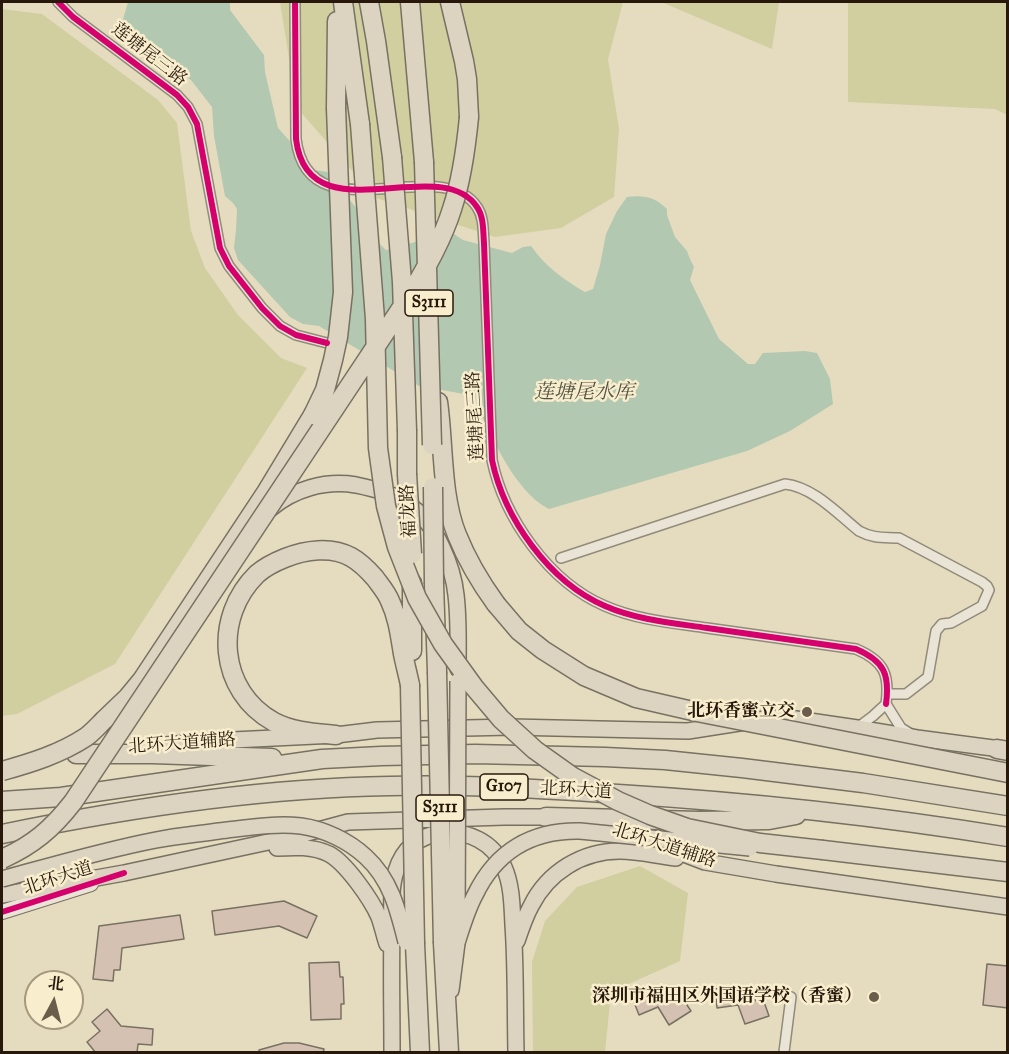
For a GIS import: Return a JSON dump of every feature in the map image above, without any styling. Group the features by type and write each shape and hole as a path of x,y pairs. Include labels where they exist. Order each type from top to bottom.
{"highway":[{"path":"2,771 47,757 68,747 88,735 128,697 142,680 267,491 313,415 325,390 338,337 343,292 335,78 338,2"},
{"path":"343,2 360,124 375,319 378,448 386,506 397,547 417,598 443,644 474,687 501,719 535,750 573,777 650,815 687,828 760,843 1008,872"},
{"name":"福龙路","path":"369,2 392,157 402,282 407,474 412,554 410,943 420,1053"},
{"name":"福龙路","path":"410,2 424,162 430,351 437,445 433,487 434,584 450,943 447,1019 449,1053"},
{"path":"2,859 16,853 48,831 74,802 412,292 434,252 452,211 464,159 469,117 467,79 450,2"},
{"path":"437,445 456,533 470,565 482,584 519,631 543,651 584,676 636,698 697,712 1008,773"},
{"path":"336,735 297,730 275,722 256,709 242,693 233,677 229,661 228,639 231,617 237,602 258,574 296,553 330,550 350,556 365,567 390,600 400,630 410,685"},
{"path":"76,754 322,759"},
{"name":"北环大道","path":"2,801 82,794 322,759 475,754 665,760 863,783 1008,806"},
{"name":"北环大道","path":"2,834 86,817 259,794 389,786 488,786 706,799 925,824 1008,837"},
{"path":"546,817 699,821 769,820 815,811"}],"main road":[{"path":"239,534 278,502 299,491 332,484 351,484 389,494 412,507 429,524 446,555 456,593 458,615 450,943"},
{"name":"北环大道辅路","path":"2,767 119,748 336,735 377,730 511,727 688,731 771,718 789,718 1004,750"},
{"name":"北环大道辅路","path":"2,895 124,873 296,836 348,822 546,817 620,829 705,862 1008,907"},
{"path":"2,879 158,839 258,826 302,826 331,834 366,857 388,885 410,943"},
{"path":"450,943 488,872 510,851 525,841 554,832 580,831 743,847 823,850"},
{"path":"392,1053 391,961 395,874 400,858 408,847 419,839 444,832 469,834 481,839 497,855 508,878 512,897 515,946 516,1053"},
{"path":"220,852 299,847 329,854 354,876 379,917 391,961"},
{"path":"515,946 531,906 540,892 562,868 576,860 605,852 619,851 705,862"}],"street":[{"name":"莲塘尾三路","path":"58,2 74,17 177,95 188,107 197,124 220,248 229,266 262,308 280,326 296,335 327,343"},
{"name":"莲塘尾三路","path":"295,2 296,139 300,156 311,174 329,186 345,189 423,187 451,190 466,196 481,214 494,473 511,515 547,564 558,576 585,595 620,612 856,650 876,661 884,670 888,681 887,699"},
{"path":"561,558 785,484 807,490 868,536 899,538 987,586 989,590 982,606 951,623 942,624 936,631 928,677 906,694 887,699 873,717 857,728"},
{"path":"887,699 901,728 917,738"},
{"name":"北环大道","path":"2,912 124,873"},
{"path":"784,1053 791,997"}],"shaded area":[{"path":"280,2 623,2 608,59 619,129 614,197 561,228 495,237 376,198 297,108"},
{"path":"661,2 779,2 772,49"},
{"path":"848,2 1007,2 1007,115 995,109 848,102"},
{"path":"2,9 42,14 158,100 177,123 191,231 205,268 238,315 281,358 307,368 115,664 17,714 2,716"},
{"path":"640,866 688,893 680,961 611,992 605,1052 533,1052 532,962 545,921 577,887"}],"water":[{"name":"莲塘尾水库","path":"128,2 230,2 230,10 264,55 265,72 278,128 298,150 306,169 328,172 372,228 379,243 386,250 451,232 463,240 512,253 523,247 531,246 555,272 585,292 593,289 606,234 627,197 639,196 654,199 667,209 675,237 687,251 694,267 690,280 719,339 748,364 755,364 763,353 805,351 817,353 830,379 833,404 790,431 747,451 549,509 524,489 514,475 495,443 473,397 419,386 319,326 303,324 290,317 238,260 234,248 237,209 225,196 214,136 212,107 191,80 142,52 119,33"}],"building":[{"path":"284,901 317,916 307,938 279,926 215,935 212,911"},
{"path":"180,915 184,939 122,948 120,970 114,970 113,981 93,979 99,926"},
{"path":"339,962 340,977 343,977 344,1004 341,1004 341,1019 311,1020 309,963"},
{"path":"987,964 1008,966 1008,1008 983,1005"},
{"path":"740,985 741,992 751,989 756,1001 763,999 769,1016 745,1024 738,1005 717,1008 715,989"},
{"path":"656,987 658,994 667,988 675,1000 681,996 691,1011 669,1025 658,1007 639,1015 632,997"},
{"path":"107,1009 121,1026 153,1029 152,1045 138,1044 137,1053 96,1053 87,1042 100,1031 92,1022"},
{"path":"284,1043 299,1043 324,1049 323,1053 259,1053 259,1050"}],"cycle path":[{"path":"58,2 73,17 177,95 188,107 197,124 220,248 229,266 262,308 280,326 296,335 327,343"},
{"path":"295,2 296,139 306,168 324,184 349,189 435,187 459,192 477,207 481,215 492,460 507,504 532,546 565,581 585,595 617,611 668,623 856,649 873,658 883,670 887,684 886,704"},
{"path":"2,912 124,873"}],"place":[{"name":"北环香蜜立交","path":"807,712"},
{"name":"深圳市福田区外国语学校（香蜜）","path":"874,997"}]}
